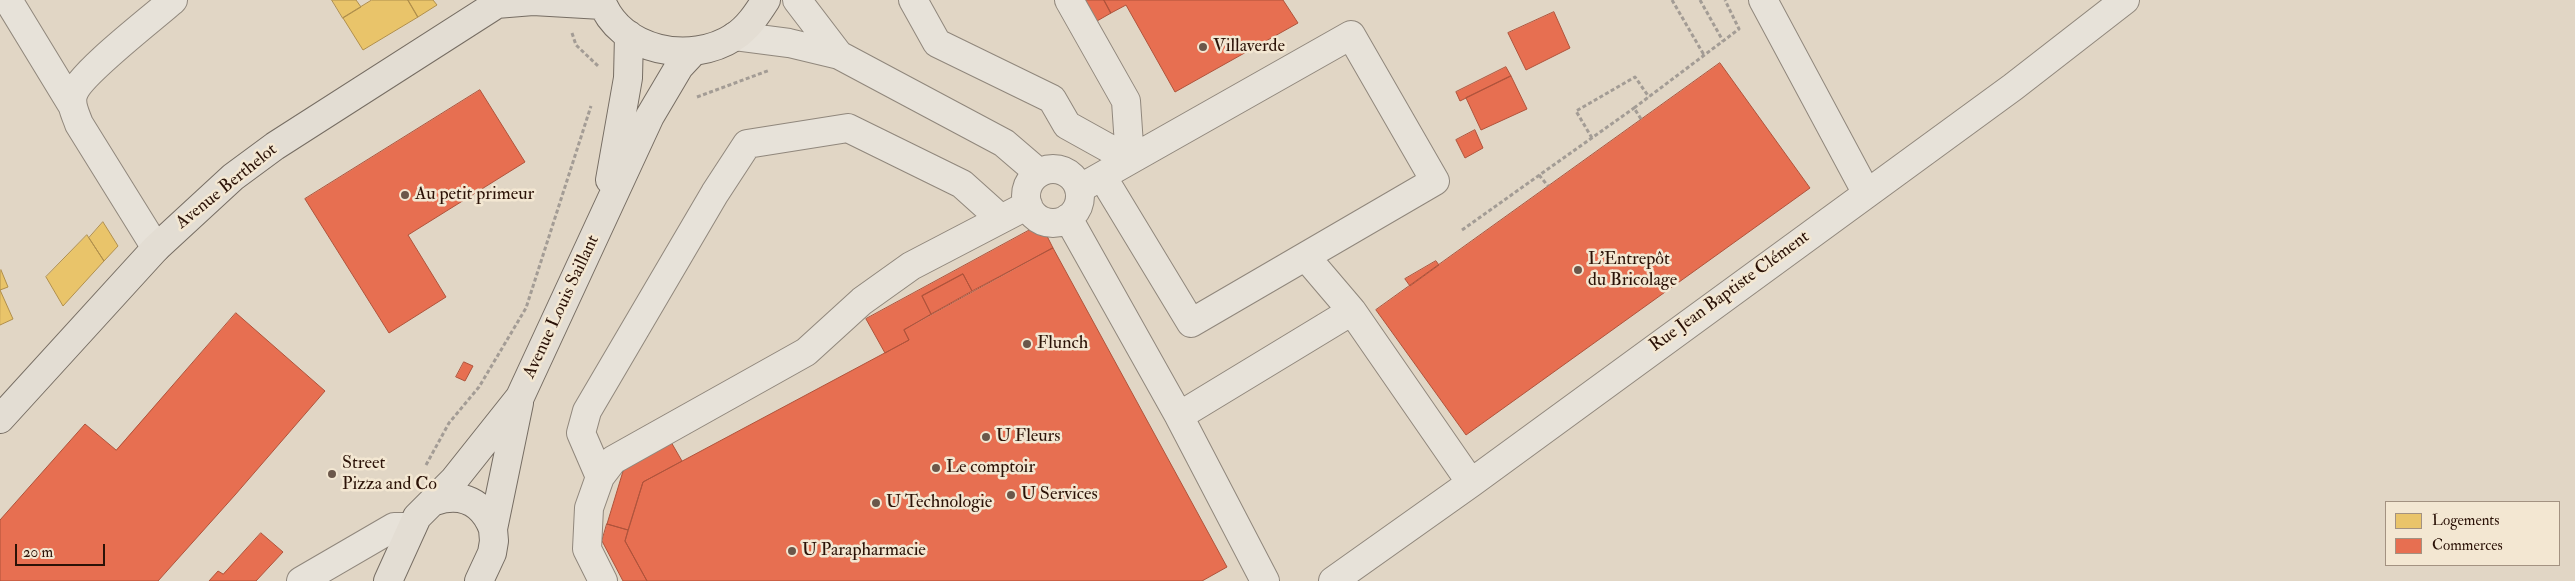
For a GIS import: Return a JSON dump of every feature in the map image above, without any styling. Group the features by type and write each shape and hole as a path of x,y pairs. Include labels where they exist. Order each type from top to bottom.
{"main road":[{"path":"601,2 614,22 629,35 649,46 670,52 693,52 715,47 735,36 754,19 766,0"},
{"name":"Avenue Berthelot","path":"0,419 156,248 233,178 275,146 500,2 601,2"},
{"name":"Avenue Louis Saillant","path":"604,216 628,78 629,35"},
{"name":"Avenue Louis Saillant","path":"388,581 412,527 425,508 435,501 476,454 520,397 650,116 679,67 693,52"},
{"name":"Avenue Louis Saillant","path":"479,581 492,553 494,529 520,397"},
{"path":"435,501 447,497 471,501 481,508 494,529"}],"street":[{"path":"8,0 72,105 79,124 156,248"},
{"path":"72,105 73,93 90,73 173,0"},
{"path":"797,0 839,55"},
{"path":"913,0 937,42 1052,99 1067,125 1130,160"},
{"path":"1069,0 1126,101 1130,160"},
{"path":"1763,0 1866,192"},
{"name":"Rue Jean Baptiste Clément","path":"1333,581 2013,87 2125,0"},
{"path":"1091,182 1068,218 1053,223 1045,221 1038,218 1028,205 1028,187 1039,173 1047,170 1063,171 1091,182 1191,323 1435,181 1351,35 1091,182"},
{"path":"735,36 789,43 839,55 1004,143 1039,173"},
{"path":"600,477 581,433 587,411 715,193 747,144 848,128 962,184 1001,219"},
{"path":"603,581 587,549 589,508 600,477 614,460 806,352 862,301 910,266 1028,205"},
{"path":"1068,218 1179,416 1265,581"},
{"path":"1306,256 1352,311 1470,483"},
{"path":"1179,416 1352,311"},
{"path":"301,581 394,527 412,527"}],"path":[{"path":"1672,0 1704,55"},
{"path":"1700,0 1723,41"},
{"path":"1462,230 1634,108 1739,29 1725,0"},
{"path":"571,31 576,45 602,70"},
{"path":"1592,138 1576,111 1635,77 1649,97"},
{"path":"423,471 449,423 479,387 526,308 594,99"},
{"path":"1634,108 1641,119"},
{"path":"1539,175 1548,186"}],"building: Logements":[{"path":"332,0 356,0 361,7 343,18"},
{"path":"372,0 408,0 418,17 363,50 343,18"},
{"path":"408,0 433,0 437,5 418,17"},
{"path":"103,222 118,246 104,261 89,238"},
{"path":"87,235 104,261 63,306 46,277"},
{"path":"0,271 8,287 0,290"},
{"path":"0,290 13,319 0,325"}],"building: Commerces":[{"path":"1085,0 1104,0 1111,13 1097,21"},
{"name":"Villaverde","path":"1104,0 1283,0 1298,23 1175,92 1126,5 1111,13"},
{"path":"1554,12 1570,48 1526,70 1508,33"},
{"path":"1720,63 1810,188 1466,435 1376,310"},
{"path":"1506,67 1511,76 1460,101 1456,92"},
{"path":"1511,76 1527,109 1481,130 1466,98"},
{"path":"480,90 525,162 408,235 446,297 389,333 305,199"},
{"path":"1475,130 1483,148 1465,158 1456,140"},
{"path":"1041,224 1053,248 972,291 963,274 922,296 931,314 904,330 909,340 885,353 866,319"},
{"path":"1053,248 1227,567 1202,581 647,581 625,541 643,482 909,340 904,330"},
{"path":"1436,261 1439,265 1410,286 1405,279"},
{"path":"963,274 972,291 931,314 922,296"},
{"path":"236,313 325,391 235,495 158,581 0,581 0,520 85,424 116,450"},
{"path":"464,362 473,366 465,381 456,377"},
{"path":"671,442 682,461 643,482 628,530 607,524 624,468"},
{"path":"607,524 628,530 625,541 647,581 623,581 602,541"},
{"path":"261,533 283,552 256,581 209,581 218,571 223,574"}],"place":[{"name":"Villaverde","path":"1203,47"},
{"name":"Au petit primeur","path":"405,195"},
{"name":"L'Entrepôt du Bricolage","path":"1578,270"},
{"name":"Flunch","path":"1027,344"},
{"name":"U Fleurs","path":"986,437"},
{"name":"Le comptoir","path":"936,468"},
{"name":"Street Pizza and Co","path":"332,474"},
{"name":"U Services","path":"1011,495"},
{"name":"U Technologie","path":"876,503"},
{"name":"U Parapharmacie","path":"792,551"}]}
